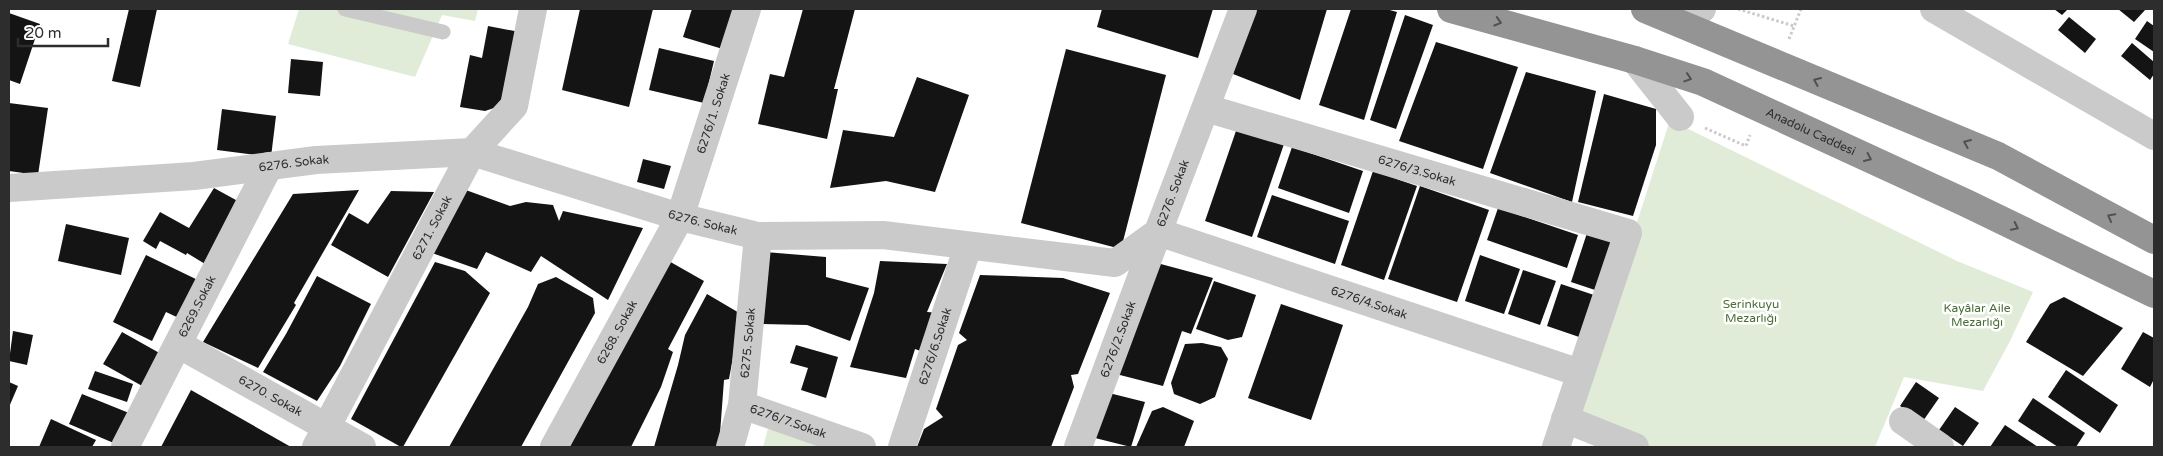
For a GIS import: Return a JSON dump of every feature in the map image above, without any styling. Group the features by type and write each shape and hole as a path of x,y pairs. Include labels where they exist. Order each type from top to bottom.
{"highway":[{"name":"Anadolu Caddesi","path":"1451,9 1635,60 1703,82 1966,203 2154,294"},
{"path":"1657,14 1998,156 2154,240"}],"street":[{"name":"6271. Sokak","path":"322,438 472,152 514,106 534,9"},
{"name":"6276/1. Sokak","path":"680,217 747,9"},
{"name":"6276. Sokak","path":"9,188 194,176 316,160 472,152 680,217 758,236 883,235 1115,263 1158,232 1243,9"},
{"path":"1657,14 1702,9"},
{"path":"1934,9 2154,136"},
{"path":"1635,60 1680,117"},
{"name":"6276/3.Sokak","path":"1206,108 1628,233 1580,373"},
{"name":"6269.Sokak","path":"125,447 269,166"},
{"name":"6268. Sokak","path":"554,447 680,217"},
{"name":"6276/4.Sokak","path":"1158,232 1580,373"},
{"name":"6276/2.Sokak","path":"1078,447 1158,232"},
{"name":"6275. Sokak","path":"730,447 742,405 758,236"},
{"name":"6276/6.Sokak","path":"902,447 968,246"},
{"name":"6270. Sokak","path":"178,344 322,438 362,447"},
{"path":"1556,447 1580,373"},
{"name":"6276/7.Sokak","path":"742,405 862,447"},
{"path":"1565,419 1635,447"},
{"path":"1903,420 1940,447"}],"lane":[{"path":"345,9 443,32"}],"path":[{"path":"1738,9 1794,26"},
{"path":"1680,117 1746,146"}],"green space":[{"path":"299,9 478,9 475,21 442,15 415,77 288,44"},
{"name":"Serinkuyu Mezarlığı","path":"1670,120 1957,261 2033,292 2010,341 1983,391 1904,377 1875,447 1647,447 1574,417"},
{"path":"769,425 834,447 763,447"}],"building":[{"path":"129,9 157,9 140,87 112,81"},
{"path":"580,9 653,9 629,107 562,90"},
{"path":"692,9 744,9 726,50 683,37"},
{"path":"803,9 855,9 834,89 838,89 827,139 758,124 770,74 784,77"},
{"path":"1102,9 1213,9 1198,58 1097,27"},
{"path":"1252,9 1327,9 1300,100 1233,74"},
{"path":"1351,9 1386,9 1397,12 1364,120 1319,105"},
{"path":"2054,9 2068,9 2062,15"},
{"path":"2118,9 2146,9 2134,22"},
{"path":"9,13 40,24 20,84 9,80"},
{"path":"1405,15 1433,25 1396,129 1370,120"},
{"path":"2069,17 2096,39 2085,53 2058,30"},
{"path":"2147,21 2154,26 2154,52 2135,39"},
{"path":"488,26 520,32 506,104 485,111 460,107 470,55 482,58"},
{"path":"1436,42 1518,67 1483,169 1399,141"},
{"path":"2132,43 2154,62 2154,74 2150,80 2121,56"},
{"path":"659,48 714,61 704,103 649,90"},
{"path":"1066,49 1166,75 1121,249 1021,223"},
{"path":"291,59 323,62 320,96 288,93"},
{"path":"1526,72 1596,91 1572,202 1490,173"},
{"path":"917,77 969,95 935,192 886,181 830,188 843,130 894,137"},
{"path":"1604,94 1656,109 1656,145 1633,216 1578,202"},
{"path":"9,103 48,108 38,175 9,171"},
{"path":"222,109 276,116 271,157 217,150"},
{"path":"1237,128 1284,144 1252,237 1205,221"},
{"path":"1292,147 1363,171 1349,213 1278,188"},
{"path":"643,159 671,166 664,189 637,182"},
{"path":"1373,171 1417,186 1384,280 1341,265"},
{"path":"1420,186 1489,210 1457,302 1388,279"},
{"path":"214,188 245,205 210,267 187,253 186,255 160,241 156,249 143,241 160,212 189,228"},
{"path":"463,189 510,206 526,202 553,205 559,221 563,211 643,228 608,300 541,256 531,272 486,252 477,269 432,253"},
{"path":"359,190 294,303 296,305 258,368 203,342 293,194"},
{"path":"391,191 434,192 388,277 331,245 349,213 368,224"},
{"path":"1272,195 1349,221 1335,264 1257,237"},
{"path":"1498,208 1578,235 1567,268 1487,240"},
{"path":"66,224 129,238 121,275 58,261"},
{"path":"1587,233 1617,244 1601,292 1571,282"},
{"path":"765,252 826,257 826,277 869,288 850,341 807,325 761,324"},
{"path":"146,255 202,282 183,320 166,312 152,341 113,322"},
{"path":"1480,255 1520,269 1504,314 1465,301"},
{"path":"667,260 704,281 668,349 673,352 661,387 631,447 564,447"},
{"path":"880,261 947,264 927,312 941,313 926,353 915,349 906,378 850,367 874,293"},
{"path":"435,262 465,271 490,293 403,447 401,447 351,419"},
{"path":"1157,263 1213,278 1191,334 1182,331 1163,386 1116,374"},
{"path":"1523,270 1556,281 1540,325 1508,314"},
{"path":"980,275 1063,278 1110,293 1078,374 1071,375 1074,387 1051,447 917,447 924,429 943,417 936,409 958,345 967,340 959,333"},
{"path":"317,276 371,304 340,366 317,401 263,372"},
{"path":"556,277 593,298 595,313 521,447 449,447 528,307 538,284"},
{"path":"1214,281 1256,295 1242,337 1228,340 1196,329"},
{"path":"1561,284 1600,297 1585,339 1547,326"},
{"path":"707,294 741,314 729,379 724,380 719,447 654,447 685,335"},
{"path":"2064,297 2123,328 2083,376 2026,342 2050,304"},
{"path":"1281,304 1343,325 1311,420 1248,398"},
{"path":"13,331 33,335 27,365 9,361"},
{"path":"122,332 163,355 144,387 103,364"},
{"path":"2143,332 2154,338 2154,379 2150,387 2121,369"},
{"path":"1202,343 1221,347 1228,359 1215,397 1200,404 1174,394 1171,383 1185,344"},
{"path":"796,345 838,357 826,398 801,390 808,368 790,363"},
{"path":"2066,370 2118,405 2100,433 2048,397"},
{"path":"95,371 133,384 127,402 88,389"},
{"path":"9,382 18,386 9,407"},
{"path":"1916,382 1939,398 1923,421 1900,406"},
{"path":"191,390 291,447 161,447"},
{"path":"1105,392 1145,402 1131,447 1087,436"},
{"path":"82,394 129,413 116,444 69,424"},
{"path":"2033,398 2085,433 2076,447 2058,447 2018,421"},
{"path":"1163,407 1194,421 1184,447 1136,447 1152,411"},
{"path":"1955,407 1979,423 1963,446 1939,430"},
{"path":"51,419 96,440 92,447 39,447"},
{"path":"2005,425 2038,447 1990,447"}],"park label":[{"name":"Kayâlar Aile Mezarlığı","path":"1977,315"}]}
